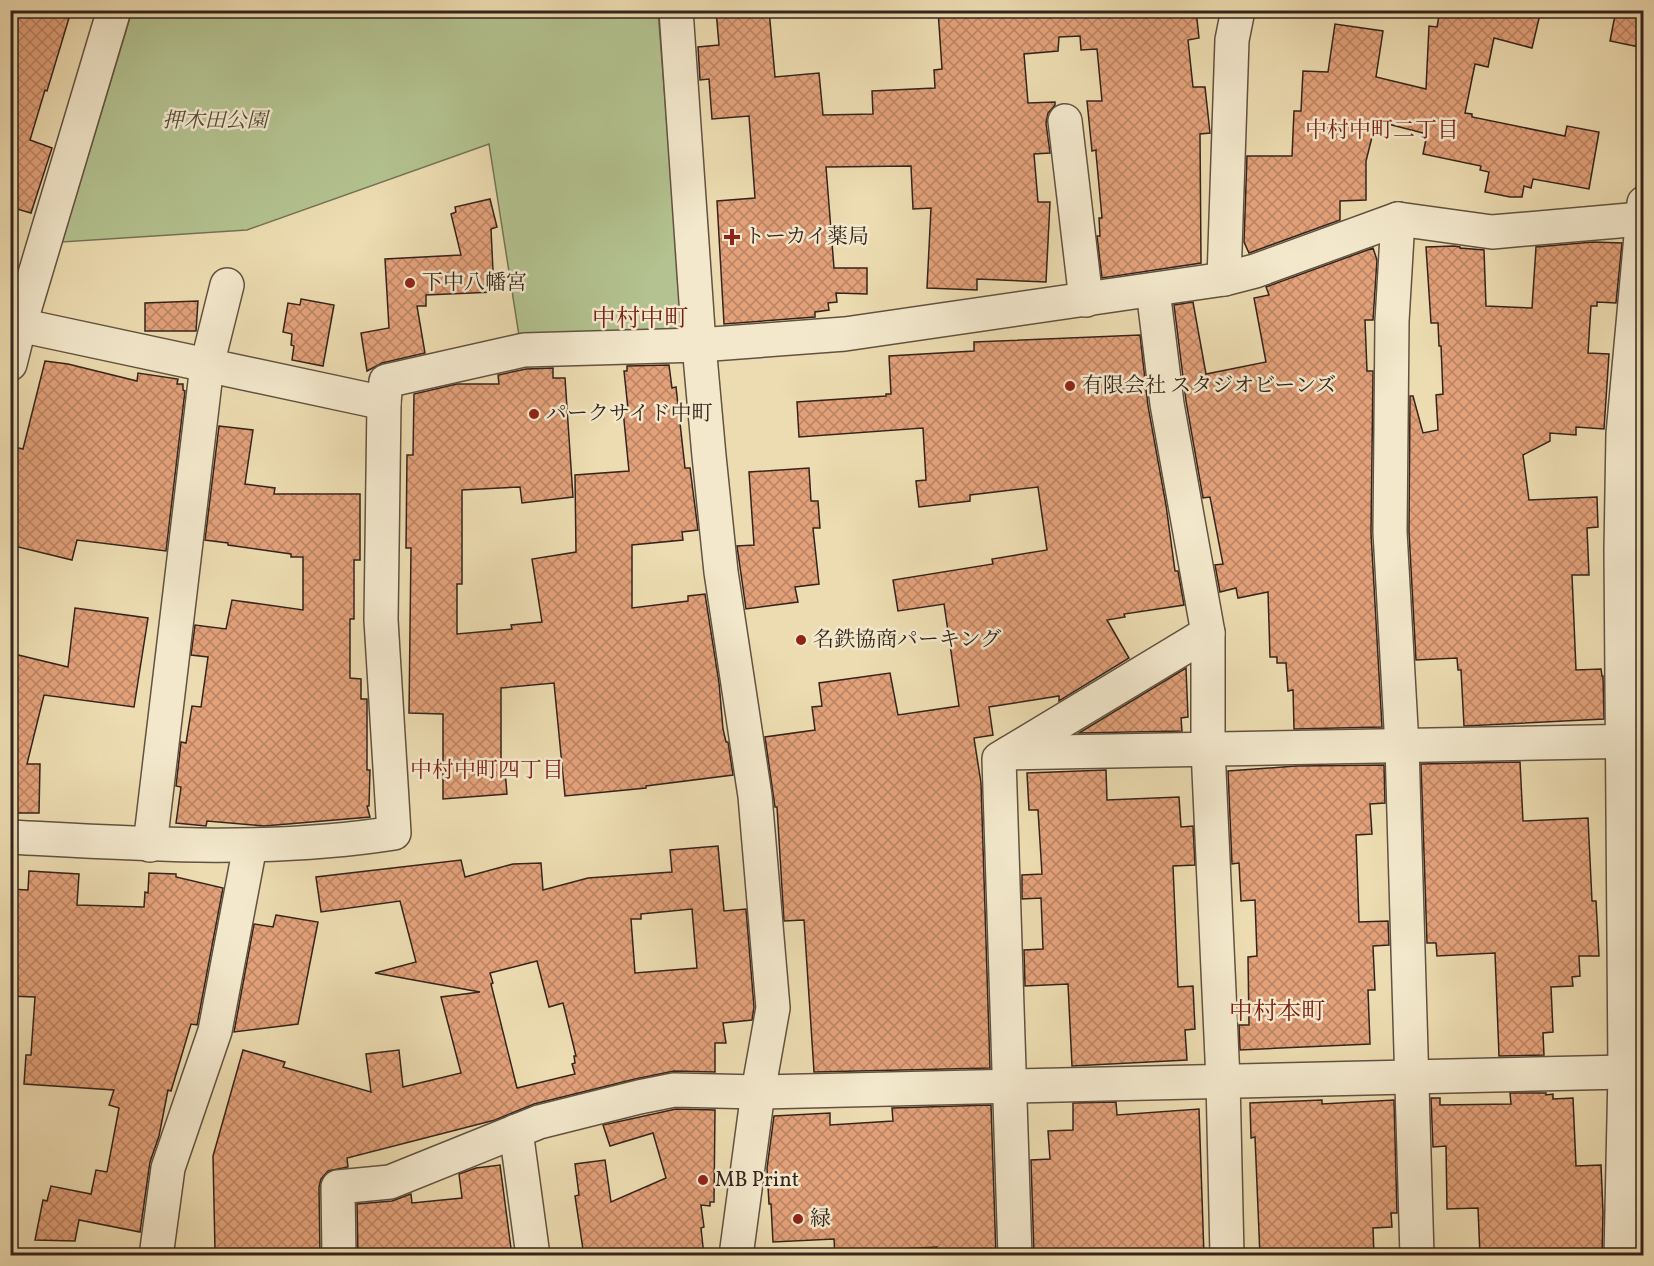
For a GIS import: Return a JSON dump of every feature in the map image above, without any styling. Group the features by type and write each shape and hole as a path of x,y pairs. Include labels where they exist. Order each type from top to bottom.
{"street":[{"path":"10,364 15,324 114,10"},
{"path":"676,10 699,345 721,572 754,796 773,1008 758,1092 736,1256"},
{"path":"1224,279 1232,40 1238,10"},
{"path":"1065,121 1086,300"},
{"path":"10,837 250,846 370,837 394,833 381,620 386,381 524,351 699,345 845,334 1224,279 1255,271 1398,219 1492,232 1642,211 1623,434 1621,550 1632,741 1634,1075 1621,1256"},
{"path":"1398,219 1392,321 1390,532 1402,746 1417,1256"},
{"path":"150,844 207,365 227,285"},
{"path":"1153,290 1167,404 1208,633 1208,749 1223,1080 1227,1256"},
{"path":"15,324 384,403"},
{"path":"1015,1256 999,759 1208,633"},
{"path":"1007,753 1632,741"},
{"path":"157,1249 168,1168 215,1031 250,846"},
{"path":"339,1256 339,1187 390,1182 539,1122 674,1090 758,1092 1411,1076 1634,1075"},
{"path":"516,1131 533,1256"}],"green space":[{"name":"押木田公園","path":"132,11 658,11 683,327 675,339 520,342 489,144 247,230 62,242"}],"building":[{"path":"10,10 68,10 66,17 69,18 30,140 52,148 31,213 10,207"},
{"path":"716,10 769,10 775,77 819,73 823,115 873,114 872,91 935,88 934,70 942,69 938,10 1196,10 1199,38 1188,40 1193,87 1205,87 1210,133 1200,134 1201,263 1102,278 1097,236 1100,236 1099,218 1102,218 1096,150 1092,151 1087,101 1102,101 1097,49 1081,50 1080,36 1059,37 1058,51 1024,54 1028,103 1055,102 1048,113 1046,123 1050,153 1034,154 1038,202 1050,202 1046,282 977,279 977,290 927,288 931,208 913,209 911,166 826,167 834,268 867,268 867,294 836,293 837,302 828,303 829,310 815,312 815,317 724,324 717,201 755,198 749,116 712,119 709,79 700,80 698,47 719,45"},
{"path":"1440,10 1541,10 1532,48 1494,38 1488,67 1475,64 1465,113 1472,114 1472,117 1565,136 1567,126 1599,132 1589,189 1533,179 1531,188 1524,186 1522,197 1485,192 1489,172 1480,170 1481,166 1423,154 1427,134 1376,121 1366,161 1366,200 1340,201 1340,220 1249,253 1244,242 1247,156 1292,156 1294,111 1301,111 1303,71 1328,72 1335,24 1383,31 1376,77 1426,89 1429,26 1437,27"},
{"path":"1616,10 1644,10 1644,48 1610,41"},
{"path":"490,199 497,227 491,229 494,292 426,295 426,306 417,306 425,353 382,363 367,371 361,333 389,328 385,259 461,255 451,214 456,212 455,207"},
{"path":"1593,242 1622,243 1616,303 1597,302 1597,306 1591,306 1588,353 1609,354 1604,429 1576,427 1576,435 1550,433 1550,441 1523,455 1529,500 1597,497 1598,527 1587,528 1589,575 1572,575 1576,670 1601,669 1604,719 1464,726 1461,670 1458,670 1457,658 1416,660 1409,532 1410,396 1413,396 1423,433 1438,430 1436,395 1443,394 1438,323 1431,323 1426,247 1454,246 1484,250 1486,306 1532,308 1536,247"},
{"path":"1373,248 1377,260 1373,320 1365,320 1367,371 1373,371 1371,533 1382,727 1294,729 1293,690 1288,691 1286,663 1277,663 1277,657 1270,657 1268,592 1238,598 1236,588 1220,592 1215,565 1223,564 1210,497 1203,498 1186,401 1174,305 1193,302 1206,374 1266,362 1254,298 1269,295 1266,287"},
{"path":"301,299 334,305 323,366 292,360 294,346 291,345 292,334 283,332 288,303 300,305"},
{"path":"198,301 196,331 145,331 145,303"},
{"path":"1140,335 1148,406 1175,571 1178,571 1184,605 1124,614 1125,617 1107,620 1129,658 1059,701 1059,696 989,707 993,735 974,738 981,783 990,1068 814,1072 804,920 784,921 777,807 775,807 765,737 815,730 812,707 822,706 819,683 890,673 898,715 959,706 944,604 898,611 893,580 993,564 992,559 1047,550 1038,487 970,495 970,501 919,507 916,481 926,480 923,428 799,437 797,402 891,394 889,356 974,351 974,342"},
{"path":"45,361 68,364 137,381 138,373 178,379 177,384 183,384 185,391 166,551 77,540 72,560 10,545 10,446 23,449"},
{"path":"669,365 672,388 676,387 685,468 690,468 698,530 682,532 683,540 632,545 632,608 688,601 688,596 705,594 719,683 723,729 726,742 728,742 733,775 646,786 646,788 565,796 554,683 501,688 501,771 505,770 507,794 443,799 443,714 409,713 411,548 406,548 407,455 413,455 414,394 457,384 499,384 498,375 526,369 553,368 553,378 565,378 573,497 522,503 520,487 462,490 462,584 457,584 457,634 512,629 511,625 542,622 532,559 576,552 575,475 629,471 623,410 628,409 624,371 627,371 627,366"},
{"path":"219,426 253,430 245,484 275,488 274,494 360,494 360,560 354,560 354,619 350,619 350,678 361,679 361,699 367,699 367,770 370,770 369,806 367,806 370,817 264,826 207,821 206,826 176,823 181,787 176,786 181,742 186,743 192,706 201,707 208,657 191,655 195,625 226,629 232,600 303,610 303,557 291,557 291,554 205,540"},
{"path":"809,468 811,501 818,501 820,528 813,528 819,584 795,587 798,602 746,609 737,546 754,545 749,472"},
{"path":"75,608 148,618 134,707 44,695 27,764 40,764 39,813 10,813 10,653 68,667"},
{"path":"1186,668 1188,717 1181,718 1182,731 1079,733"},
{"path":"1520,762 1523,821 1588,818 1592,901 1596,901 1599,956 1579,956 1580,976 1572,977 1573,986 1551,987 1553,1032 1543,1033 1544,1055 1499,1056 1495,953 1437,956 1436,943 1427,943 1421,764"},
{"path":"1384,765 1385,803 1370,804 1372,834 1356,835 1359,922 1388,921 1389,945 1373,946 1375,990 1368,990 1370,1044 1240,1050 1239,1025 1249,1025 1248,957 1257,956 1255,900 1241,901 1239,863 1232,864 1228,771 1296,766"},
{"path":"1106,770 1107,800 1179,797 1181,827 1193,826 1195,865 1173,866 1178,987 1193,986 1195,1029 1185,1030 1187,1060 1072,1066 1068,984 1025,986 1024,950 1043,949 1041,898 1022,899 1022,875 1042,874 1038,810 1029,810 1027,773"},
{"path":"718,846 724,911 746,909 754,1007 752,1020 723,1023 726,1043 715,1043 715,1072 674,1071 635,1079 534,1104 495,1120 347,1158 348,1167 328,1171 321,1179 319,1187 320,1256 292,1256 292,1250 215,1251 213,1156 243,1050 285,1062 283,1067 371,1092 366,1054 399,1050 403,1087 461,1073 441,997 480,992 375,973 416,962 400,901 321,912 316,877 461,860 465,877 513,864 541,863 543,890 588,878 672,872 670,850","holes":["692,909 697,968 635,973 631,919 641,919 641,914","537,961 549,1007 563,1003 576,1056 574,1056 575,1063 572,1064 575,1074 517,1088 490,973"]},
{"path":"29,871 79,874 77,905 144,907 145,892 148,893 149,873 176,874 176,877 223,888 197,1025 191,1024 171,1091 168,1090 159,1136 150,1162 140,1232 79,1220 75,1241 35,1240 43,1200 47,1201 51,1186 91,1194 96,1170 107,1172 119,1108 109,1105 114,1090 24,1084 26,1055 31,1055 35,997 10,996 10,889 28,890"},
{"path":"276,915 318,922 298,1024 234,1032 254,924 273,927"},
{"path":"1510,1093 1546,1093 1546,1095 1553,1094 1553,1099 1573,1098 1576,1166 1601,1165 1602,1256 1480,1256 1478,1208 1447,1209 1446,1146 1433,1147 1431,1098 1440,1098 1440,1105 1511,1104"},
{"path":"1322,1100 1322,1104 1394,1100 1397,1213 1391,1213 1392,1227 1373,1228 1374,1256 1260,1256 1255,1137 1251,1138 1250,1103"},
{"path":"1116,1102 1117,1115 1199,1109 1204,1256 1034,1256 1031,1160 1050,1159 1048,1131 1073,1130 1073,1103"},
{"path":"991,1105 996,1256 937,1256 937,1247 882,1250 882,1256 835,1256 834,1239 773,1242 767,1168 774,1116 830,1113 830,1125 893,1121 892,1108"},
{"path":"676,1109 715,1110 714,1202 710,1202 710,1206 701,1205 704,1256 584,1256 575,1196 579,1195 575,1164 605,1160 611,1202 666,1178 653,1133 610,1146 603,1125"},
{"path":"500,1165 512,1256 358,1256 357,1204 392,1201 411,1194 412,1203 462,1198 459,1174 476,1168"}],"place":[{"name":"トーカイ薬局","path":"732,237"},
{"name":"下中八幡宮","path":"410,283"},
{"name":"有限会社 スタジオビーンズ","path":"1070,386"},
{"name":"パークサイド中町","path":"534,414"},
{"name":"名鉄協商パーキング","path":"801,640"},
{"name":"MB Print","path":"703,1180"},
{"name":"緑","path":"798,1219"}],"district":[{"name":"中村中町二丁目","path":"1382,131"},
{"name":"中村中町","path":"640,320"},
{"name":"中村中町四丁目","path":"487,771"},
{"name":"中村本町","path":"1277,1013"}]}
